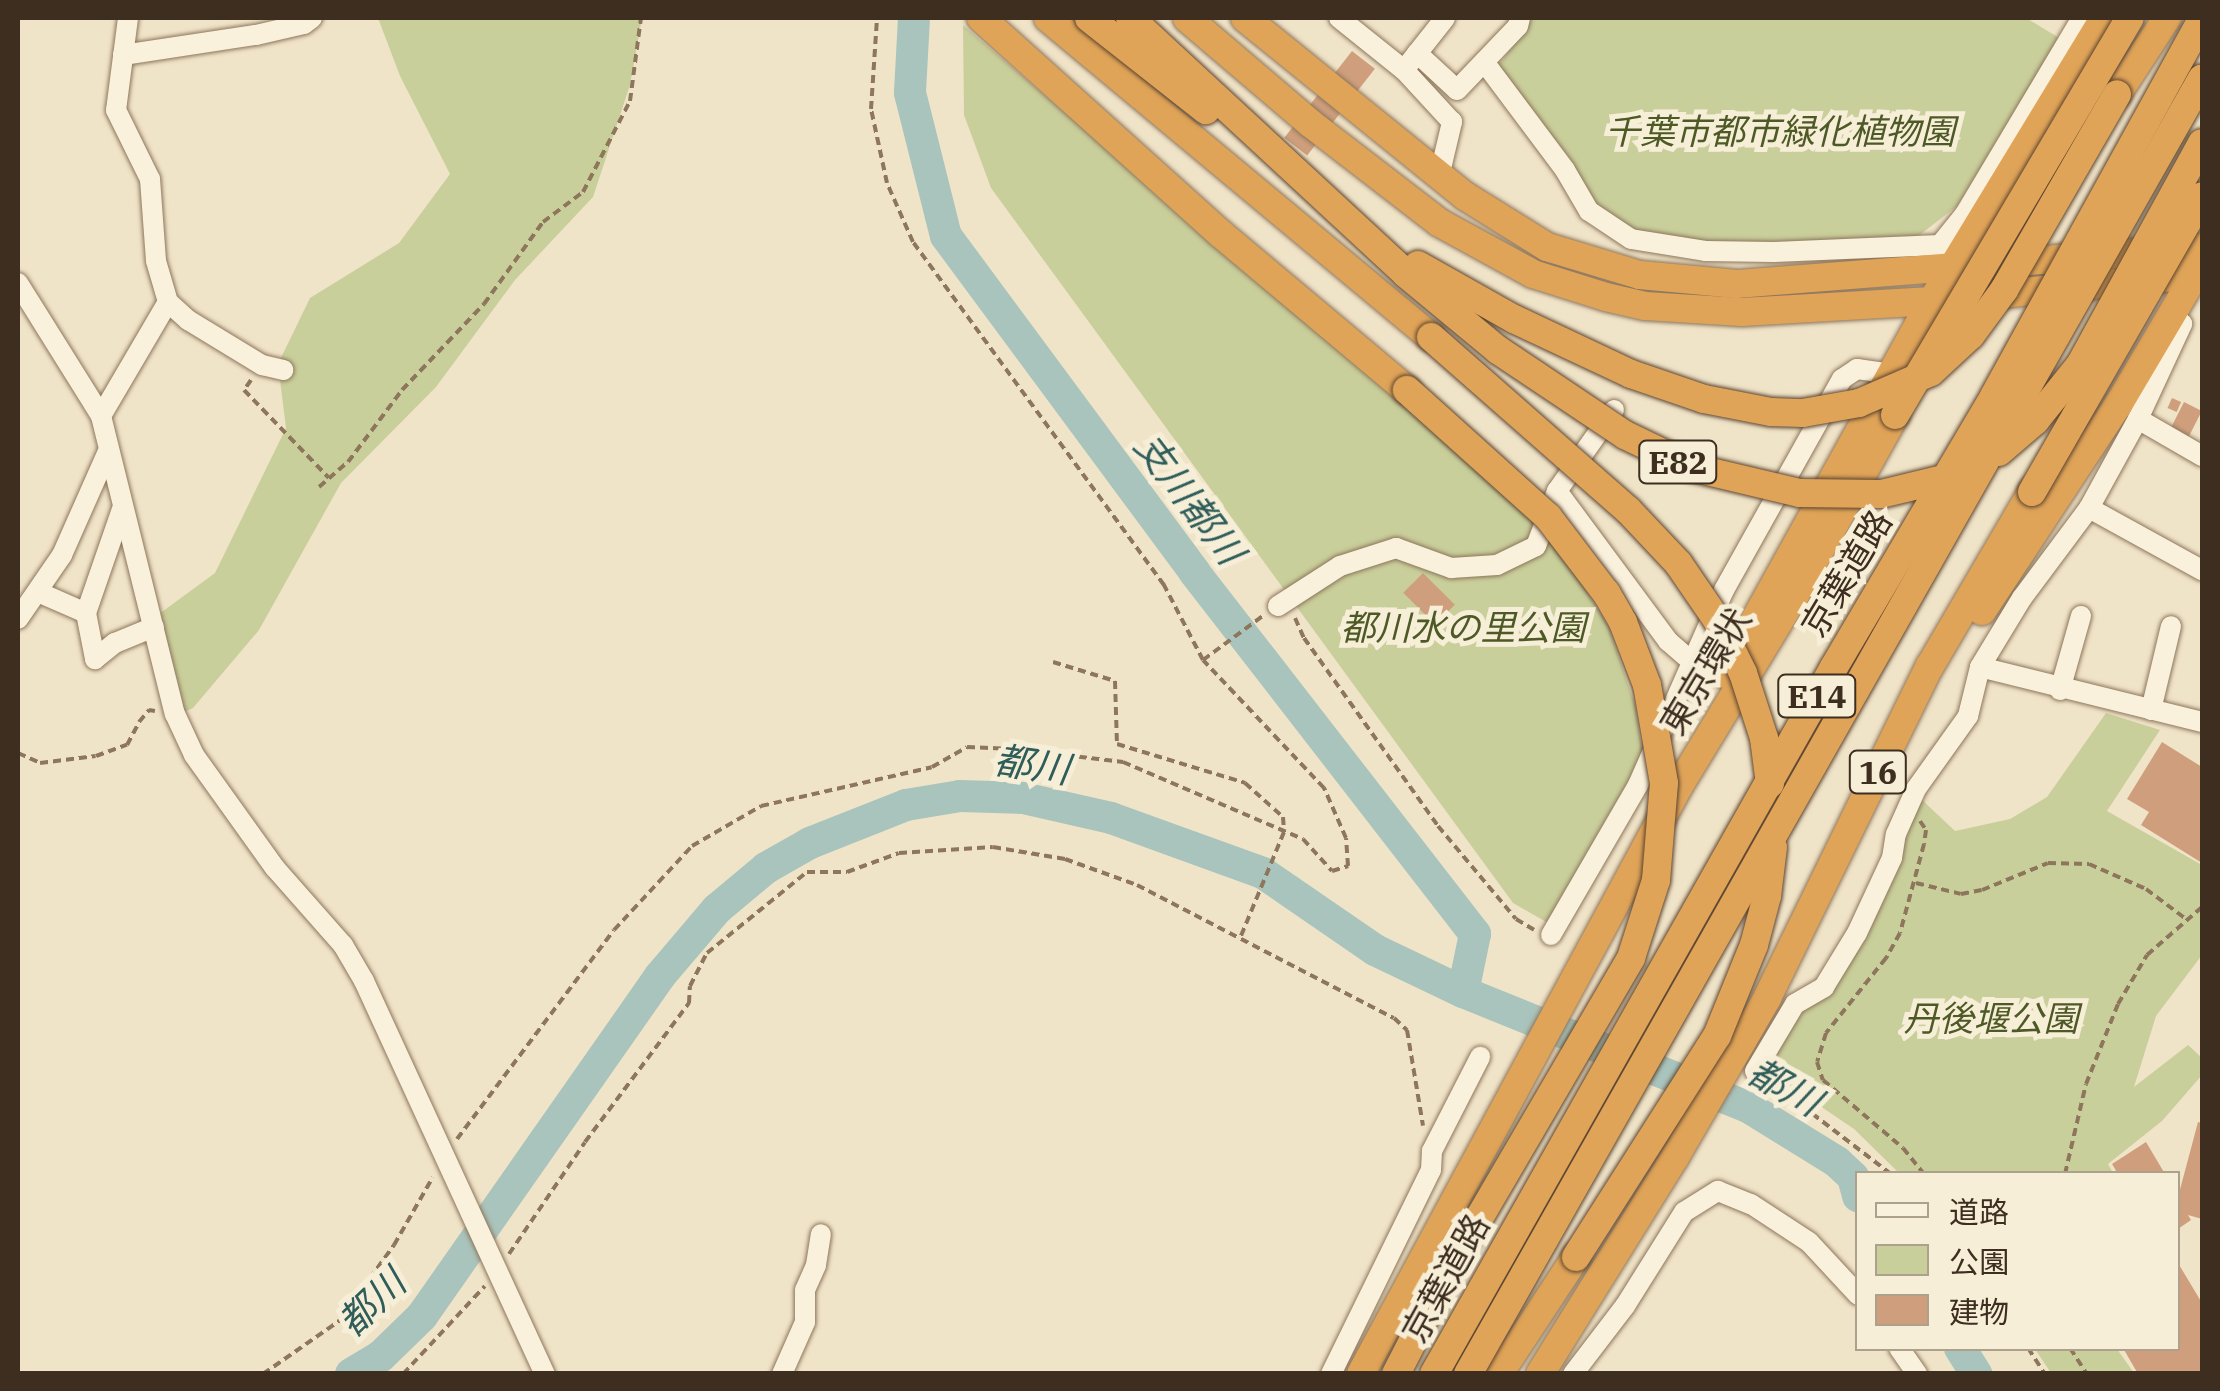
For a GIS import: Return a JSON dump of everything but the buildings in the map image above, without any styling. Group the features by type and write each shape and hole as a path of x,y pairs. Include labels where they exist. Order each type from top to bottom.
{"highway":[{"path":"980,18 1221,234 1407,390 1537,506 1606,594 1623,622 1647,685 1664,783 1656,880 1630,958 1454,1262 1396,1374"},
{"name":"E82","path":"1048,18 1431,337 1628,510 1678,564 1723,630 1749,689 1764,738 1772,799 1767,896 1743,979 1694,1078 1499,1374"},
{"name":"E82","path":"1090,18 1307,189 1438,277 1631,374 1738,408 1803,413 1884,396 1931,372 1953,355 2004,290 2167,18"},
{"name":"E82","path":"1130,18 1406,274 1498,350 1598,418 1668,458 1730,479 1800,493 1854,496 1915,488 1949,478 2004,449 2035,421 2080,365 2202,143"},
{"path":"1187,18 1310,124 1440,222 1532,274 1646,306 1742,312 1932,301 2201,264"},
{"path":"1246,18 1439,177 1547,246 1593,263 1671,281 1737,284 1946,257 2201,264"},
{"path":"1679,786 1688,747 1713,697 1932,301 1946,257 2104,18"},
{"name":"東京環状","path":"1361,1374 1679,786 1795,595 1895,414 2130,18"},
{"name":"京葉道路","path":"1434,1374 1834,667 1994,396 2202,19"},
{"name":"京葉道路","path":"1468,1374 2202,78"},
{"name":"16","path":"1540,1374 1675,1157 1744,1064 1767,998 1930,666 2202,196"},
{"path":"1767,998 1850,868 1963,640 2173,314 2201,264"}],"street":[{"path":"128,18 116,110 150,180 156,261 168,302 188,320 273,368"},
{"path":"123,54 255,26 304,24 312,18"},
{"path":"1340,18 1404,70 1452,122 1439,177"},
{"path":"1404,70 1446,18"},
{"path":"1417,53 1457,90 1485,64 1520,18"},
{"path":"1485,64 1565,170 1589,211 1631,238 1705,251 1946,257 1966,214 2082,18"},
{"path":"18,283 101,416 174,714 221,797 275,868 343,945 545,1374"},
{"path":"101,416 168,302"},
{"path":"1744,1064 1795,1004 1824,987 1857,933 1887,872 1906,810 1935,760 1968,716 1980,667 2022,598 2089,508 2138,419 2182,324 2173,314"},
{"path":"1551,935 1638,785 1690,660 1842,379 1857,369 1892,374"},
{"path":"1282,603 1340,566 1396,548 1452,568 1497,565 1536,546 1558,491 1614,410"},
{"path":"2138,419 2202,456"},
{"path":"18,619 62,555 108,450"},
{"path":"1558,491 1668,641 1690,660"},
{"path":"2089,508 2202,570"},
{"path":"122,509 86,613 95,659 115,644 154,627"},
{"path":"38,592 86,613"},
{"path":"2060,690 2080,616"},
{"path":"2150,710 2171,626"},
{"path":"1980,667 2060,690 2202,722"},
{"path":"1331,1374 1431,1170 1432,1150 1480,1057"},
{"path":"1573,1374 1625,1306 1684,1212 1718,1191 1750,1204 1809,1242 1855,1292"},
{"path":"782,1374 805,1322 805,1290 816,1264 820,1234"},
{"path":"1900,1351 1917,1374"}],"path":[{"path":"319,487 348,462 402,390 484,304 544,222 582,192 630,101 641,18"},
{"path":"263,1374 339,1321 394,1245 444,1156 614,930 692,846 761,806 932,768 968,747 1014,749 1123,762 1304,839 1332,871 1348,866 1346,838 1324,788 1204,660 1164,585 913,242 887,183 871,109 871,46 876,18"},
{"path":"273,368 244,390 329,478"},
{"path":"1204,660 1282,603 1438,826 1516,918 1527,928 1551,935"},
{"path":"1053,662 1115,681 1118,744 1244,783 1283,817 1284,832 1240,938"},
{"path":"18,753 40,763 75,762 126,745 149,710 174,714"},
{"path":"1906,810 1926,830 1916,882 1900,933 1886,958 1826,1033 1817,1062 1823,1080 1893,1138 1921,1171"},
{"path":"403,1374 496,1273 585,1142 689,1003 690,986 708,953 807,872 846,872 899,853 993,846 1066,860 1137,884 1394,1018 1407,1030 1425,1134"},
{"path":"1916,882 1960,894 1982,890 2048,863 2089,864 2146,889 2186,919"},
{"path":"2065,1171 2086,1084 2118,1004 2146,955 2202,907"},
{"path":"1744,1064 1887,1171"},
{"path":"2030,1351 2045,1374"},
{"path":"2072,1351 2087,1374"}],"green space":[{"path":"378,18 642,18 630,85 593,197 515,280 436,387 341,483 259,630 193,708 167,719 155,617 215,573 286,428 278,364 310,298 399,243 450,174 400,76"},
{"name":"千葉市都市緑化植物園","path":"1528,18 2026,18 2061,39 1957,206 1912,241 1699,244 1631,229 1609,217 1593,201 1569,158 1499,65 1529,24"},
{"name":"都川水の里公園","path":"963,25 1512,498 1566,558 1609,628 1635,705 1644,764 1548,923 1513,903 991,188 964,115"},
{"name":"丹後堰公園","path":"2106,713 2160,730 2107,811 2202,865 2202,955 2156,1016 2134,1087 2188,1045 2202,1058 2202,1075 2162,1121 2108,1164 2112,1171 1897,1171 1854,1129 1764,1068 1804,1005 1814,1000 1920,798 1955,831 2010,819 2047,797"},
{"path":"2036,1351 2118,1351 2134,1373 2051,1373"}],"waterway":[{"name":"支川都川","path":"914,18 910,93 946,236 1195,573 1475,934 1463,992"},
{"name":"都川","path":"351,1374 381,1356 422,1316 660,976 717,909 766,868 810,843 906,805 960,796 1023,798 1111,818 1263,873 1375,950 1463,992 1748,1107 1837,1162 1853,1177 1855,1185"},
{"name":"都川","path":"1962,1351 1976,1374"}]}
